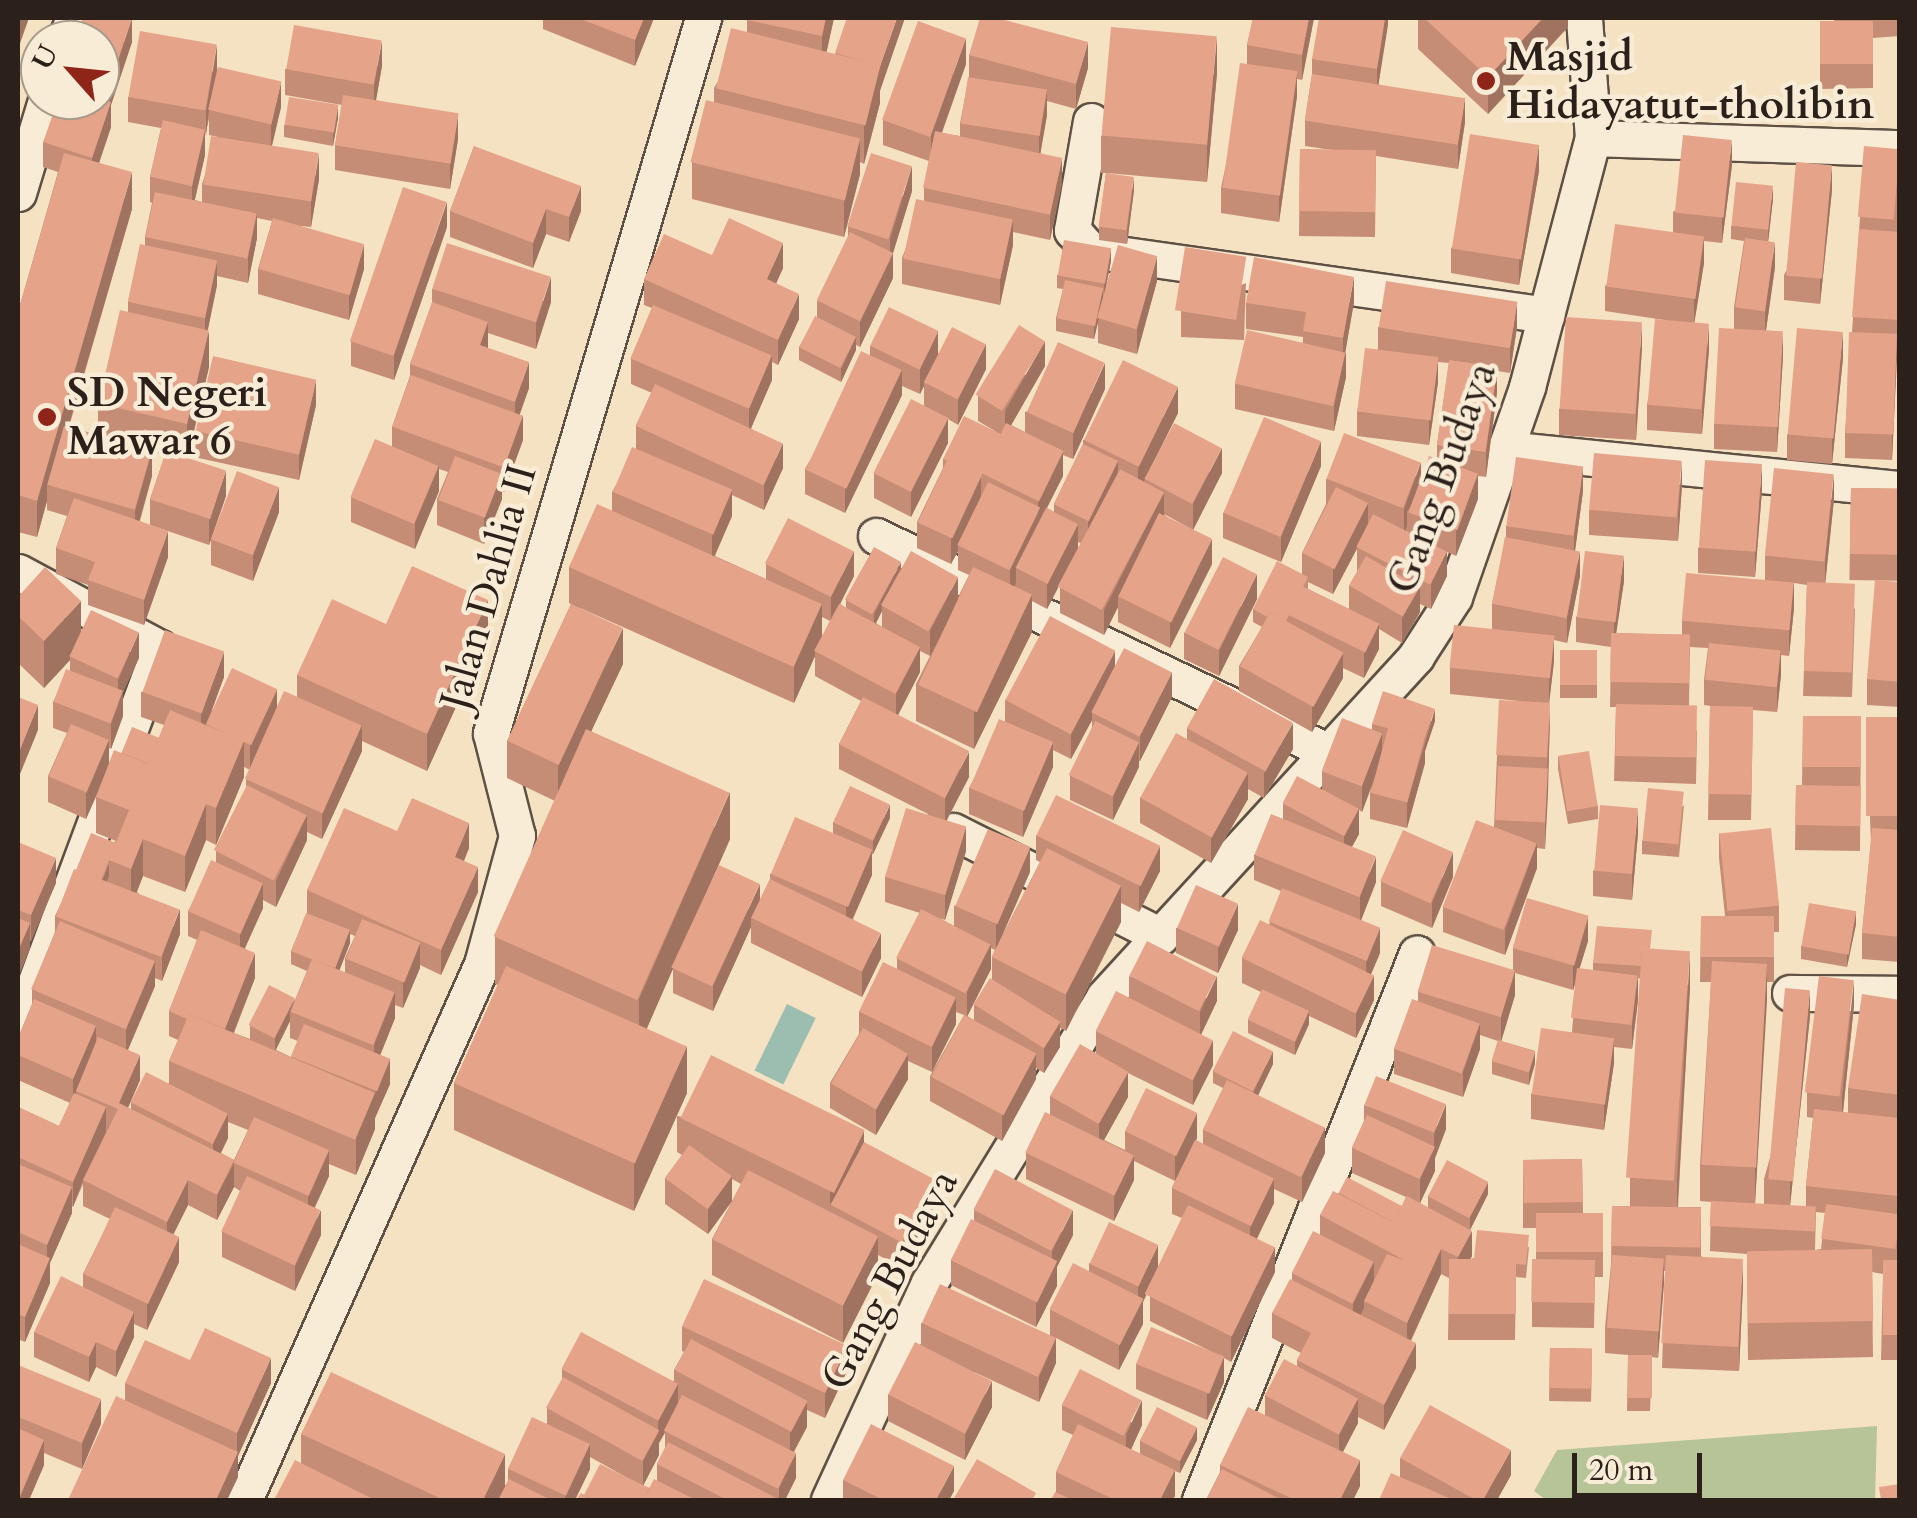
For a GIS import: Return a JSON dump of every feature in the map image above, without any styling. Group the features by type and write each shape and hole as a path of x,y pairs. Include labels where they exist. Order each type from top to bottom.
{"street":[{"name":"Jalan Dahlia II","path":"244,1500 482,964 518,836 491,733 702,18"},
{"name":"Gang Budaya","path":"830,1500 930,1283 1104,997 1416,656 1454,597 1546,316 1594,138 1584,18"},
{"path":"18,193 40,120"},
{"path":"1090,121 1072,230 1090,250 1546,316"},
{"path":"1594,138 1900,148"},
{"path":"1505,449 1900,489"},
{"path":"876,536 1326,751"},
{"path":"18,572 160,648 18,1028"},
{"path":"953,831 1161,936"},
{"path":"1200,1500 1417,954"},
{"path":"1790,993 1900,994"}],"green space":[{"path":"1877,1426 1875,1500 1546,1500 1534,1491 1557,1450"}],"shaded area":[{"path":"787,1004 816,1018 783,1085 755,1071"}],"building":[{"path":"132,18 120,54 120,20 82,20"},
{"path":"578,18 644,18 635,40"},
{"path":"747,18 826,18 822,36"},
{"path":"847,18 897,18 880,66 835,53"},
{"path":"980,18 997,18 1088,42 1076,84 969,55"},
{"path":"1253,18 1309,18 1302,55 1247,45"},
{"path":"1319,18 1385,18 1377,69 1312,59"},
{"path":"1424,18 1543,18 1488,77"},
{"path":"918,21 966,38 930,137 882,120"},
{"path":"1820,21 1873,21 1873,64 1820,64"},
{"path":"294,25 382,40 374,85 286,69"},
{"path":"1111,27 1217,36 1207,145 1102,136"},
{"path":"731,28 880,65 865,125 716,88"},
{"path":"140,31 217,45 205,111 128,97"},
{"path":"1240,63 1297,71 1280,196 1222,188"},
{"path":"218,67 281,82 271,124 208,110"},
{"path":"1312,74 1465,98 1458,145 1305,120"},
{"path":"968,77 1047,90 1040,136 961,123"},
{"path":"343,95 459,113 451,164 335,145"},
{"path":"289,97 338,105 334,132 285,125"},
{"path":"706,100 860,138 845,201 691,162"},
{"path":"51,120 105,120 92,158 43,142"},
{"path":"163,120 205,130 192,186 150,177"},
{"path":"935,131 1062,158 1050,215 923,188"},
{"path":"1470,134 1539,145 1521,260 1452,249"},
{"path":"1683,135 1732,140 1724,218 1675,213"},
{"path":"211,136 319,153 311,201 203,184"},
{"path":"474,146 581,186 569,217 546,209 533,243 450,211"},
{"path":"1864,146 1900,149 1894,220 1858,217"},
{"path":"1300,149 1376,150 1375,212 1299,211"},
{"name":"SD Negeri Mawar 6","path":"64,153 132,172 37,501 18,495 18,312"},
{"path":"871,153 912,166 888,240 847,226"},
{"path":"1796,162 1832,165 1822,279 1786,276"},
{"path":"1106,173 1134,177 1126,230 1098,226"},
{"path":"1736,182 1773,186 1768,230 1731,226"},
{"path":"403,187 446,202 393,356 350,341"},
{"path":"155,192 257,214 247,259 145,237"},
{"path":"916,199 1013,220 1000,279 903,259"},
{"path":"273,218 364,244 350,295 258,269"},
{"path":"729,218 783,243 767,279 799,294 778,340 644,279 664,234 712,255"},
{"path":"1615,224 1704,237 1695,299 1606,286"},
{"path":"1859,229 1900,232 1900,320 1852,317"},
{"path":"850,232 893,253 860,321 817,300"},
{"path":"1745,238 1775,242 1765,311 1735,307"},
{"path":"1064,240 1111,248 1105,284 1058,275"},
{"path":"447,243 551,277 536,322 432,289"},
{"path":"140,244 217,260 205,318 128,302"},
{"path":"1118,245 1157,256 1136,329 1097,318"},
{"path":"1185,247 1246,257 1236,320 1175,310"},
{"path":"1254,257 1354,277 1343,338 1303,331 1306,312 1246,303"},
{"path":"1065,280 1103,288 1095,326 1057,318"},
{"path":"1386,281 1517,302 1510,348 1379,327"},
{"path":"432,302 488,322 480,345 529,362 515,402 410,364"},
{"path":"653,305 772,355 749,409 630,358"},
{"path":"889,307 938,331 920,370 870,346"},
{"path":"120,310 209,330 187,424 98,404"},
{"path":"815,316 856,337 840,368 799,347"},
{"path":"1566,317 1642,322 1635,414 1560,409"},
{"path":"1655,319 1709,324 1701,409 1648,405"},
{"path":"1019,325 1045,341 1002,411 976,395"},
{"path":"952,327 986,344 958,399 924,382"},
{"path":"1719,328 1783,331 1778,427 1714,424"},
{"path":"1797,328 1843,332 1833,439 1788,435"},
{"path":"1247,330 1345,353 1333,406 1235,384"},
{"path":"1849,332 1897,334 1893,435 1845,433"},
{"path":"1058,342 1105,363 1073,433 1027,412"},
{"path":"1365,348 1438,357 1431,421 1357,412"},
{"path":"861,351 902,370 846,489 806,470"},
{"path":"213,356 316,380 299,455 196,431"},
{"path":"1123,360 1178,387 1139,467 1084,440"},
{"path":"1449,360 1498,367 1486,452 1437,445"},
{"path":"411,375 523,416 504,467 392,427"},
{"path":"655,384 783,444 763,485 636,426"},
{"path":"911,399 948,418 911,492 873,473"},
{"path":"964,416 1001,434 981,478 943,459"},
{"path":"1264,417 1321,441 1280,537 1223,513"},
{"path":"1006,423 1064,451 1039,501 981,473"},
{"path":"1174,423 1222,448 1192,504 1144,479"},
{"path":"64,426 151,451 135,510 47,485"},
{"path":"1344,433 1421,462 1403,508 1326,479"},
{"path":"375,439 439,466 414,524 350,497"},
{"path":"1083,444 1118,461 1089,521 1054,504"},
{"path":"632,447 732,490 713,535 613,492"},
{"path":"166,451 226,470 210,519 150,500"},
{"path":"1594,453 1682,461 1677,517 1589,510"},
{"path":"455,456 502,474 485,518 438,500"},
{"path":"1429,456 1478,474 1457,530 1408,512"},
{"path":"1516,457 1583,466 1574,536 1506,526"},
{"path":"947,460 981,476 952,539 918,523"},
{"path":"1705,460 1762,464 1756,552 1699,548"},
{"path":"1774,468 1834,474 1824,562 1765,556"},
{"path":"1120,469 1164,492 1102,610 1058,586"},
{"path":"237,471 279,487 253,555 211,539"},
{"path":"988,482 1040,507 1009,570 957,545"},
{"path":"1336,487 1368,503 1334,569 1302,553"},
{"path":"1851,488 1900,489 1899,555 1850,554"},
{"path":"74,498 168,531 144,600 88,580 95,562 56,548"},
{"path":"597,504 822,604 794,667 569,567"},
{"path":"1046,508 1078,524 1048,584 1016,568"},
{"path":"1159,513 1212,539 1171,622 1118,597"},
{"path":"1373,514 1447,552 1430,585 1356,547"},
{"path":"788,518 854,552 831,597 765,563"},
{"path":"1505,537 1580,552 1567,618 1492,604"},
{"path":"874,547 901,562 872,615 845,599"},
{"path":"911,551 958,577 928,631 881,605"},
{"path":"1585,551 1624,556 1616,622 1577,618"},
{"path":"1366,556 1420,587 1403,616 1349,585"},
{"path":"1223,557 1257,574 1218,650 1184,633"},
{"path":"1277,561 1308,577 1286,621 1253,609"},
{"path":"412,566 488,600 427,734 297,675 332,599 386,624"},
{"path":"45,567 81,601 44,641 18,616 18,597"},
{"path":"973,567 1032,594 977,712 918,685"},
{"path":"1686,573 1794,582 1789,630 1682,621"},
{"path":"1875,580 1900,582 1900,682 1867,679"},
{"path":"1807,582 1855,584 1852,673 1804,671"},
{"path":"1302,586 1379,624 1365,652 1288,615"},
{"path":"571,604 623,628 559,765 507,741"},
{"path":"839,604 920,647 895,694 814,651"},
{"path":"91,610 139,632 117,679 69,656"},
{"path":"1270,612 1343,653 1313,707 1240,666"},
{"path":"1050,616 1115,651 1071,735 1005,700"},
{"path":"1454,625 1554,636 1550,678 1450,668"},
{"path":"165,630 224,652 202,714 142,692"},
{"path":"1611,633 1690,634 1689,683 1610,682"},
{"path":"1709,643 1781,651 1777,687 1705,680"},
{"path":"1124,648 1172,673 1139,737 1091,712"},
{"path":"1560,650 1597,650 1597,685 1560,685"},
{"path":"232,668 277,689 251,745 206,724"},
{"path":"66,669 123,691 110,724 53,702"},
{"path":"1214,679 1293,723 1266,772 1187,728"},
{"path":"284,691 362,726 323,813 245,779"},
{"path":"1383,691 1435,709 1425,738 1372,724"},
{"path":"18,697 38,705 18,754"},
{"path":"863,697 969,751 945,798 839,744"},
{"path":"1499,700 1550,703 1547,758 1496,755"},
{"path":"1616,704 1697,705 1696,757 1615,756"},
{"path":"1710,706 1753,707 1751,795 1708,794"},
{"path":"170,710 244,741 216,808 206,804 185,856 143,839 131,869 109,860 129,810 96,797 114,750 148,764"},
{"path":"1803,716 1861,716 1861,767 1803,767"},
{"path":"1866,717 1900,717 1900,816 1866,816"},
{"path":"1342,718 1382,733 1362,787 1322,771"},
{"path":"999,719 1053,742 1024,811 970,788"},
{"path":"1095,721 1139,742 1113,796 1069,775"},
{"path":"71,724 109,740 86,792 49,776"},
{"path":"132,727 159,738 148,764 122,753"},
{"path":"1388,728 1425,738 1407,803 1371,793"},
{"path":"586,729 729,793 637,1000 494,936"},
{"path":"1176,733 1248,773 1212,837 1140,798"},
{"path":"1589,751 1598,806 1567,811 1558,756"},
{"path":"1498,766 1548,769 1545,823 1495,820"},
{"path":"1297,776 1359,809 1344,836 1282,803"},
{"path":"247,785 307,815 274,880 214,850"},
{"path":"1796,785 1861,786 1860,826 1795,825"},
{"path":"850,786 890,805 873,841 833,822"},
{"path":"1648,788 1684,792 1678,844 1642,841"},
{"path":"1056,795 1160,846 1141,886 1036,835"},
{"path":"412,798 469,823 455,857 478,867 441,950 307,890 344,808 397,831"},
{"path":"1600,805 1638,808 1632,874 1594,871"},
{"path":"906,808 966,826 945,895 885,877"},
{"path":"1271,814 1376,856 1359,897 1255,855"},
{"path":"795,817 872,850 848,907 771,874"},
{"path":"1476,820 1537,843 1503,930 1443,907"},
{"path":"1771,828 1779,906 1727,911 1719,833"},
{"path":"1872,828 1900,830 1900,937 1862,933"},
{"path":"988,829 1030,847 998,924 955,906"},
{"path":"1403,830 1453,852 1430,904 1380,881"},
{"path":"91,833 116,843 101,880 76,870"},
{"path":"18,842 56,858 31,915 18,910"},
{"path":"1047,848 1121,886 1066,994 992,957"},
{"path":"211,860 263,883 240,934 188,911"},
{"path":"719,865 760,884 712,986 671,967"},
{"path":"74,869 179,909 161,957 56,917"},
{"path":"770,879 881,933 862,972 751,918"},
{"path":"1196,885 1238,904 1219,947 1177,928"},
{"path":"1282,888 1380,928 1367,961 1269,921"},
{"path":"1527,898 1589,916 1574,966 1513,948"},
{"path":"1809,903 1856,911 1849,955 1801,946"},
{"path":"921,909 990,944 966,993 896,958"},
{"path":"306,913 350,930 335,968 291,951"},
{"path":"1701,916 1774,916 1774,957 1701,957"},
{"path":"18,918 30,923 18,951"},
{"path":"362,919 420,943 404,982 346,959"},
{"path":"1260,920 1374,976 1356,1013 1242,958"},
{"path":"60,921 155,961 126,1029 31,989"},
{"path":"1597,926 1652,930 1650,949 1642,948 1641,966 1593,963"},
{"path":"201,930 255,953 225,1029 189,1014 187,1019 169,1011"},
{"path":"1147,941 1216,976 1199,1011 1129,976"},
{"path":"1432,945 1515,970 1501,1017 1418,992"},
{"path":"1642,948 1690,951 1674,1181 1626,1177"},
{"path":"312,959 395,992 373,1045 291,1012"},
{"path":"1712,961 1767,964 1756,1168 1701,1165"},
{"path":"883,962 956,998 932,1047 859,1011"},
{"path":"506,966 687,1047 635,1163 454,1083"},
{"path":"1577,968 1638,975 1631,1025 1571,1018"},
{"path":"1819,976 1854,980 1839,1096 1805,1092"},
{"path":"990,978 1060,1022 1044,1048 974,1004"},
{"path":"269,985 295,998 274,1038 249,1025"},
{"path":"1785,988 1810,990 1793,1181 1768,1179"},
{"path":"1262,989 1309,1011 1295,1042 1248,1020"},
{"path":"1116,991 1213,1040 1193,1081 1096,1031"},
{"path":"1862,994 1900,1000 1900,1095 1848,1088"},
{"path":"34,999 96,1026 73,1079 18,1055 18,1038"},
{"path":"1412,999 1480,1024 1462,1073 1394,1049"},
{"path":"189,1014 375,1093 355,1140 169,1061"},
{"path":"964,1015 1036,1053 1004,1115 931,1077"},
{"path":"304,1024 390,1059 377,1091 291,1056"},
{"path":"863,1028 908,1054 876,1109 831,1083"},
{"path":"1541,1028 1614,1038 1605,1105 1532,1094"},
{"path":"1233,1031 1273,1051 1253,1092 1213,1071"},
{"path":"98,1037 140,1055 119,1103 234,1160 217,1195 188,1180 167,1222 83,1180 118,1109 76,1091"},
{"path":"1498,1040 1535,1051 1529,1072 1492,1061"},
{"path":"1080,1044 1128,1072 1098,1124 1050,1096"},
{"path":"711,1055 865,1130 834,1193 680,1118"},
{"path":"146,1072 228,1114 213,1144 131,1102"},
{"path":"1376,1076 1446,1104 1434,1133 1364,1105"},
{"path":"1227,1080 1325,1128 1301,1177 1203,1129"},
{"path":"1146,1088 1197,1113 1176,1156 1125,1131"},
{"path":"74,1093 106,1107 73,1182 18,1157 18,1107 59,1126"},
{"path":"1814,1109 1900,1118 1897,1196 1806,1186"},
{"path":"1045,1112 1134,1155 1114,1196 1025,1152"},
{"path":"1367,1115 1435,1147 1420,1179 1352,1148"},
{"path":"254,1117 329,1150 309,1196 234,1163"},
{"path":"1195,1140 1274,1179 1251,1226 1172,1188"},
{"path":"864,1142 936,1180 902,1243 831,1205"},
{"path":"689,1145 732,1176 708,1209 665,1178"},
{"path":"1582,1159 1583,1202 1524,1203 1523,1160"},
{"path":"1447,1160 1488,1182 1469,1218 1428,1196"},
{"path":"18,1164 72,1187 47,1245 18,1232"},
{"path":"995,1169 1073,1210 1051,1251 973,1210"},
{"path":"748,1170 878,1236 843,1306 713,1239"},
{"path":"247,1176 320,1210 295,1266 221,1231"},
{"path":"1347,1177 1402,1206 1393,1222 1339,1193"},
{"path":"1333,1191 1393,1222 1407,1196 1472,1231 1458,1257 1441,1249 1407,1323 1364,1301 1387,1254 1404,1260 1320,1215"},
{"path":"1711,1201 1816,1206 1815,1231 1710,1226"},
{"path":"1826,1204 1900,1214 1895,1249 1821,1239"},
{"path":"1188,1205 1275,1248 1232,1337 1145,1294"},
{"path":"1612,1206 1701,1208 1700,1248 1611,1246"},
{"path":"115,1207 179,1237 148,1304 84,1274"},
{"path":"1536,1213 1603,1213 1603,1252 1536,1252"},
{"path":"971,1219 1057,1261 1037,1302 951,1260"},
{"path":"1109,1222 1158,1245 1139,1287 1090,1264"},
{"path":"1477,1230 1529,1235 1526,1265 1516,1264 1516,1259 1474,1259"},
{"path":"1313,1231 1374,1262 1352,1304 1292,1273"},
{"path":"18,1244 50,1258 25,1317 18,1314"},
{"path":"1872,1249 1873,1321 1748,1323 1747,1251"},
{"path":"1612,1255 1664,1259 1659,1331 1607,1328"},
{"path":"1666,1255 1743,1259 1738,1347 1661,1343"},
{"path":"1449,1259 1516,1259 1516,1314 1449,1314"},
{"path":"1532,1259 1595,1260 1594,1303 1531,1302"},
{"path":"1883,1260 1900,1260 1900,1335 1883,1335"},
{"path":"1073,1263 1143,1299 1120,1345 1049,1309"},
{"path":"61,1276 134,1312 116,1351 96,1342 89,1357 34,1332"},
{"path":"704,1279 847,1346 825,1393 682,1326"},
{"path":"1290,1279 1416,1343 1384,1405 1297,1360 1311,1333 1272,1313"},
{"path":"940,1284 1056,1338 1038,1377 922,1323"},
{"path":"1151,1327 1224,1357 1209,1394 1136,1364"},
{"path":"205,1328 271,1358 237,1433 125,1383 145,1340 190,1360"},
{"path":"581,1332 678,1384 658,1421 561,1369"},
{"path":"691,1339 808,1401 791,1432 675,1370"},
{"path":"915,1342 992,1381 965,1434 888,1395"},
{"path":"1550,1348 1592,1349 1591,1389 1549,1388"},
{"path":"1628,1355 1652,1355 1652,1398 1628,1398"},
{"path":"1284,1359 1358,1398 1339,1435 1265,1395"},
{"path":"18,1365 101,1399 82,1443 18,1417"},
{"path":"1080,1369 1141,1400 1123,1436 1062,1405"},
{"path":"331,1372 505,1454 483,1500 444,1500 301,1434"},
{"path":"563,1377 659,1430 642,1461 546,1408"},
{"path":"682,1395 796,1453 778,1489 664,1431"},
{"path":"116,1396 238,1452 216,1500 68,1500"},
{"path":"1430,1405 1511,1450 1483,1500 1476,1500 1400,1458"},
{"path":"1157,1407 1197,1427 1180,1461 1140,1441"},
{"path":"1248,1407 1360,1460 1340,1500 1295,1500 1220,1465"},
{"path":"532,1417 590,1444 566,1496 508,1469"},
{"path":"871,1424 954,1466 936,1500 883,1500 843,1480"},
{"path":"1078,1424 1175,1470 1160,1500 1115,1500 1056,1472"},
{"path":"18,1428 44,1440 19,1498 18,1497"},
{"path":"668,1442 780,1500 727,1500 657,1464"},
{"path":"977,1459 1036,1493 1032,1500 953,1500"},
{"path":"295,1460 375,1500 274,1500"},
{"path":"600,1464 649,1488 643,1500 596,1500 584,1495"},
{"path":"1222,1469 1282,1500 1206,1500"},
{"path":"1391,1473 1454,1500 1379,1500"},
{"path":"509,1479 551,1500 498,1500"},
{"path":"654,1479 696,1500 643,1500"},
{"path":"1900,1484 1900,1500 1881,1500 1879,1487"},
{"path":"1055,1492 1073,1500 1051,1500"},
{"path":"581,1493 594,1500 576,1500"}],"place":[{"name":"Masjid Hidayatut-tholibin","path":"1486,81"},
{"name":"SD Negeri Mawar 6","path":"47,417"}]}
